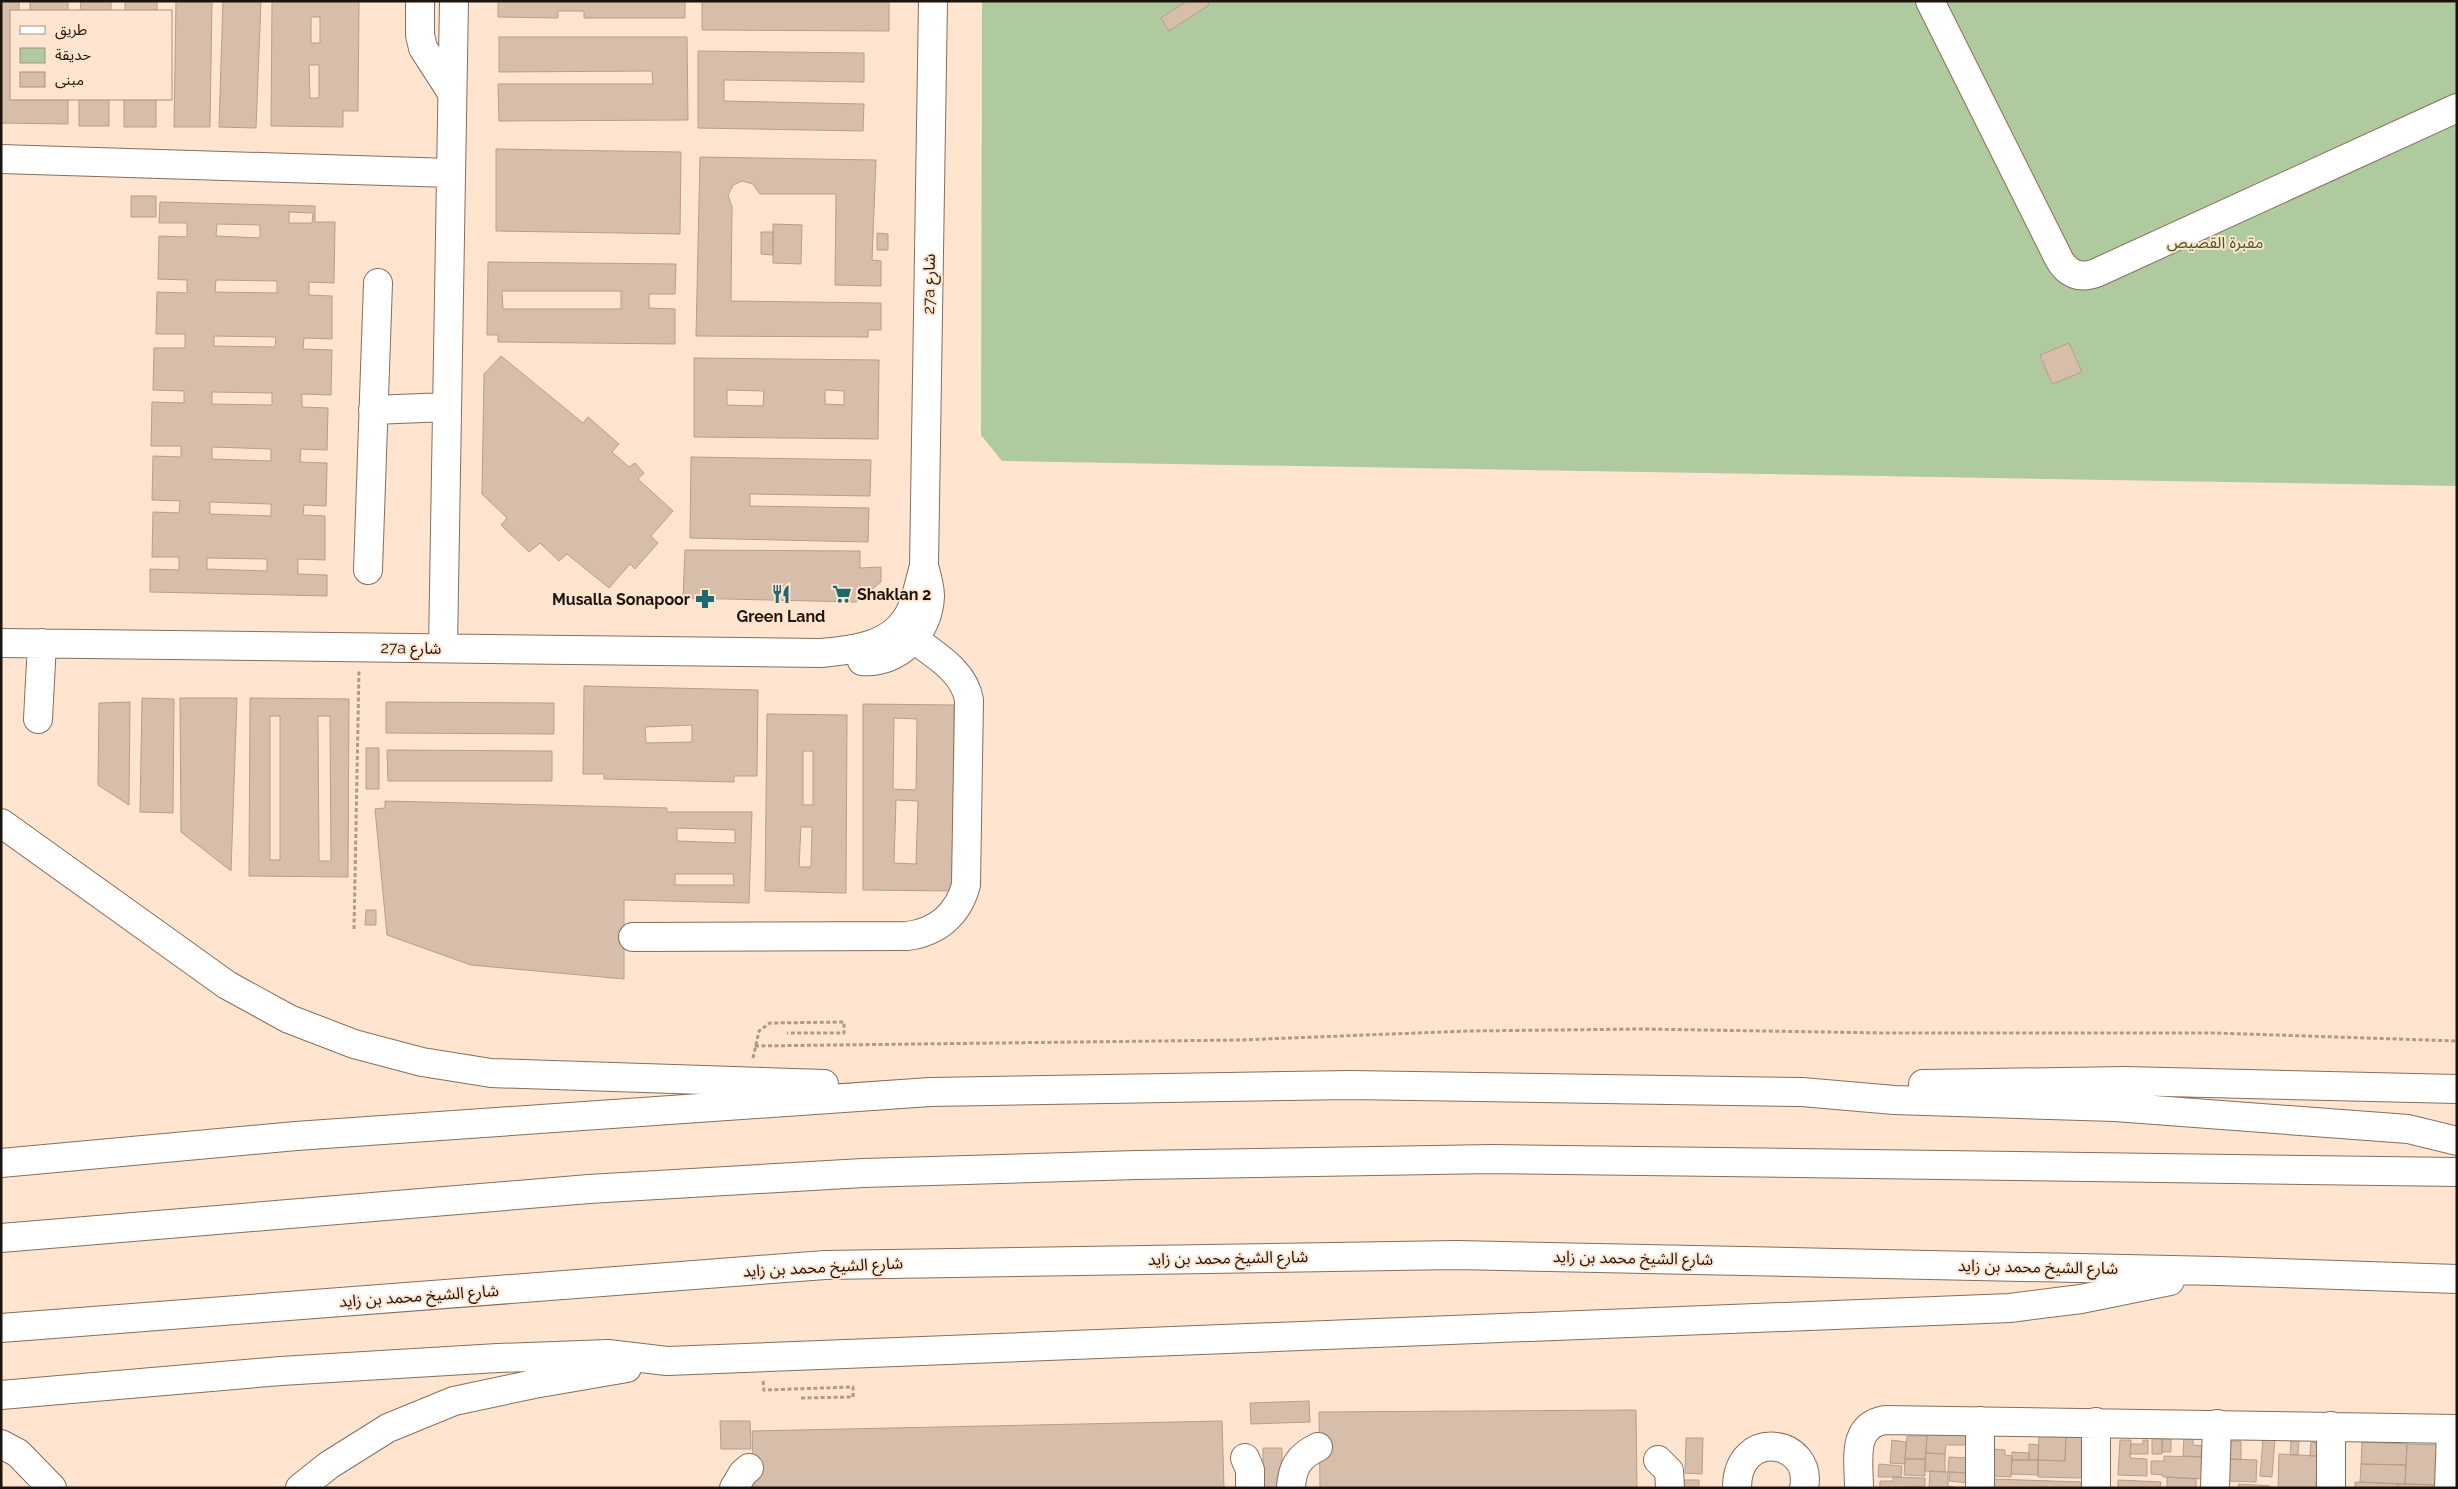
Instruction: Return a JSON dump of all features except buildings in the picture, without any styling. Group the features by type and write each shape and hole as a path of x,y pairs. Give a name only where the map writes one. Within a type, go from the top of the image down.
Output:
{"main road":[{"path":"420,1 420,35 423,48 452,93"},
{"path":"443,648 454,1"},
{"name":"27a شارع","path":"821,653 846,659 877,660 898,653 914,638 921,628 929,606 929,586 924,566 933,1"},
{"path":"1930,1 2059,259 2069,272 2076,275 2096,273 2457,108"},
{"path":"1,159 451,173"},
{"path":"368,570 378,283"},
{"path":"373,410 447,407"},
{"name":"27a شارع","path":"1,643 821,653 854,650 874,645 897,629 910,611 924,566"},
{"path":"633,937 907,936 930,930 950,916 963,896 966,884 969,700 965,685 956,672 914,638"},
{"path":"38,719 42,643"},
{"path":"1,823 227,985 289,1019 354,1044 422,1062 491,1073 872,1086 930,1092"},
{"path":"1802,1092 1862,1086 2057,1081 2457,1089"},
{"path":"1,1163 296,1136 930,1092 1431,1084 1802,1092 1894,1100 2054,1104 2282,1118 2408,1129 2457,1141"},
{"path":"1,1238 589,1189 863,1173 1117,1166 1493,1159 2457,1172"},
{"name":"شارع الشيخ محمد بن زايد","path":"1,1328 825,1265 1456,1255 2218,1271 2457,1278"},
{"path":"300,1488 329,1465 388,1428 454,1402 534,1384 667,1361 2010,1308 2081,1299 2218,1271"},
{"path":"1,1395 281,1370 498,1358 608,1354 667,1361"},
{"path":"1859,1488 1859,1443 1862,1434 1868,1426 1876,1421 1885,1420 2454,1429 2449,1488"},
{"path":"1980,1421 1980,1488"},
{"path":"2096,1422 2096,1488"},
{"path":"2215,1488 2217,1424"},
{"path":"2330,1488 2331,1426"},
{"path":"1,1444 18,1454 52,1488"},
{"path":"1737,1488 1738,1471 1742,1462 1749,1454 1767,1446 1786,1450 1794,1455 1805,1472 1804,1488"},
{"path":"1291,1488 1291,1475 1296,1462 1306,1453 1318,1447"},
{"path":"1245,1458 1250,1470 1250,1488"},
{"path":"1658,1460 1669,1471 1670,1488"}],"path":[{"path":"354,929 360,648"},
{"path":"750,1082 758,1031 770,1023 844,1022 844,1033 787,1034"},
{"path":"755,1046 1240,1040 1457,1032 1642,1028 1885,1033 2215,1033 2457,1041"},
{"path":"784,1388 853,1387 853,1397 799,1398"}],"green space":[{"name":"مقبرة القصيص","path":"982,1 2457,1 2457,486 1002,461 981,435"}],"place":[{"name":"Green Land","path":"781,594"},
{"name":"Shaklan 2","path":"842,594"},
{"name":"Musalla Sonapoor","path":"705,599"}]}
